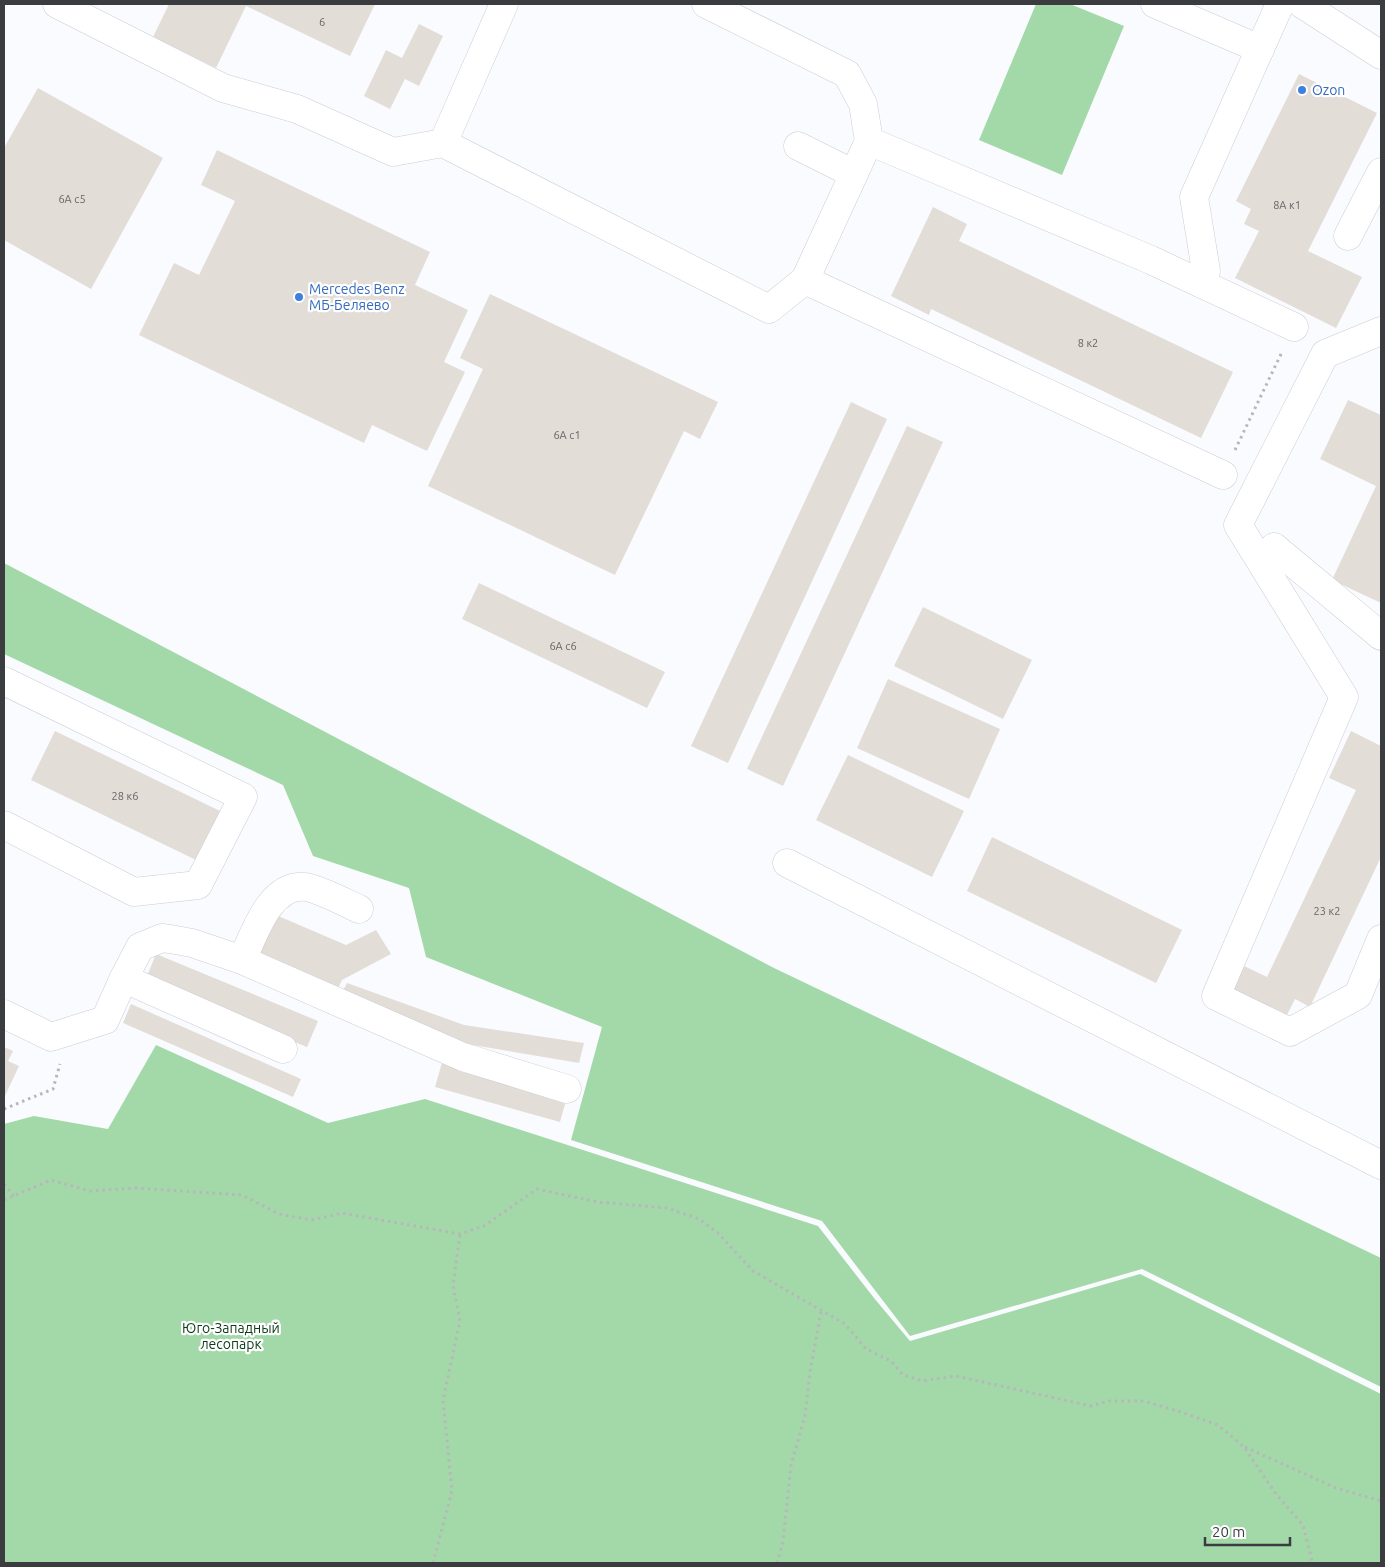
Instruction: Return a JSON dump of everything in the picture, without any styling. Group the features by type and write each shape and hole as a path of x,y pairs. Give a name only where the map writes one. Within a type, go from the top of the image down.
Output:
{"lane":[{"path":"57,4 223,88 297,109 393,152 443,144 769,309 805,280 854,174 869,141 863,104 847,74 706,4"},
{"path":"443,144 504,4"},
{"path":"1155,4 1260,49"},
{"path":"1202,284 1206,271 1194,197 1280,4"},
{"path":"1302,4 1381,55"},
{"path":"869,141 1151,260 1294,327"},
{"path":"798,146 854,174"},
{"path":"1348,236 1381,172"},
{"path":"805,280 1223,475"},
{"path":"1381,331 1325,354 1238,525 1344,697 1216,996 1290,1032 1358,995 1381,939"},
{"path":"1274,547 1381,636"},
{"path":"4,825 134,892 198,885 243,797 5,684"},
{"path":"787,863 1381,1165"},
{"path":"242,960 266,911 278,895 294,887 307,887 359,909"},
{"path":"4,1014 51,1037 105,1020 140,947 162,938 192,942 242,960 463,1057 567,1088"},
{"path":"123,980 134,983 283,1049"}],"path":[{"path":"1223,475 1294,327"},
{"path":"4,1109 53,1089 60,1064 51,1037"},
{"path":"4,1200 51,1180 90,1191 136,1188 242,1195 279,1214 312,1220 342,1213 460,1234 484,1226 538,1188 598,1202 667,1208 699,1219 719,1234 754,1271 821,1312 845,1324 866,1349 891,1362 903,1375 923,1381 956,1376 1092,1406 1109,1401 1144,1402 1218,1425 1244,1447 1276,1494 1303,1525 1312,1560 1310,1563"},
{"path":"4,1184 14,1196"},
{"path":"433,1563 452,1491 443,1400 460,1321 453,1285 460,1234"},
{"path":"777,1563 783,1542 791,1466 805,1416 810,1372 821,1312"},
{"path":"1244,1447 1336,1488 1381,1501"}],"green space":[{"path":"1036,4 1070,4 1124,26 1062,175 979,140"},
{"path":"4,563 774,968 1381,1258 1381,1387 1142,1269 910,1336 822,1221 571,1140 602,1027 426,957 409,888 313,856 283,785 4,654"},
{"name":"Юго-Западный лесопарк","path":"156,1045 328,1123 425,1099 818,1226 910,1341 1140,1274 1381,1394 1381,1563 4,1563 4,1124 34,1116 108,1129"}],"building":[{"path":"169,4 375,4 350,56 246,6 216,68 153,37"},
{"path":"419,24 443,36 419,86 405,79 390,109 364,96 386,50 402,58"},
{"path":"1299,74 1377,113 1308,251 1362,277 1336,328 1235,278 1259,231 1244,224 1251,209 1236,201"},
{"path":"38,88 163,158 91,289 4,240 4,148"},
{"name":"Mercedes Benz МБ-Беляево","path":"217,150 430,252 415,285 468,310 444,362 465,372 427,451 372,425 364,443 139,335 174,263 199,275 235,201 201,185"},
{"path":"933,207 967,224 959,241 1233,372 1201,438 931,309 929,315 891,296"},
{"path":"490,294 718,402 700,439 684,431 615,575 428,486 483,369 460,358"},
{"path":"1348,400 1381,415 1381,603 1332,580 1376,486 1320,459"},
{"path":"851,402 887,419 728,763 691,746"},
{"path":"907,426 943,442 783,786 747,769"},
{"path":"479,583 665,672 647,708 462,619"},
{"path":"923,607 1032,660 1003,719 894,666"},
{"path":"888,679 1000,729 969,799 857,748"},
{"path":"55,731 220,811 196,860 31,780"},
{"path":"1351,731 1381,746 1381,857 1310,1007 1295,999 1285,1019 1229,992 1242,965 1267,977 1356,790 1329,778"},
{"path":"848,755 964,811 932,877 816,820"},
{"path":"992,837 1182,930 1156,983 967,891"},
{"path":"269,912 346,945 376,930 391,954 342,980 335,995 248,959"},
{"path":"156,954 318,1021 307,1047 145,981"},
{"path":"347,983 464,1025 584,1043 579,1063 461,1043 340,996"},
{"path":"131,1004 301,1079 293,1097 123,1023"},
{"path":"4,1047 13,1051 8,1061 19,1066 4,1098"},
{"path":"443,1059 568,1093 560,1122 435,1087"}],"place":[{"name":"Ozon","path":"1302,90"},
{"name":"Mercedes Benz МБ-Беляево","path":"299,297"}]}
